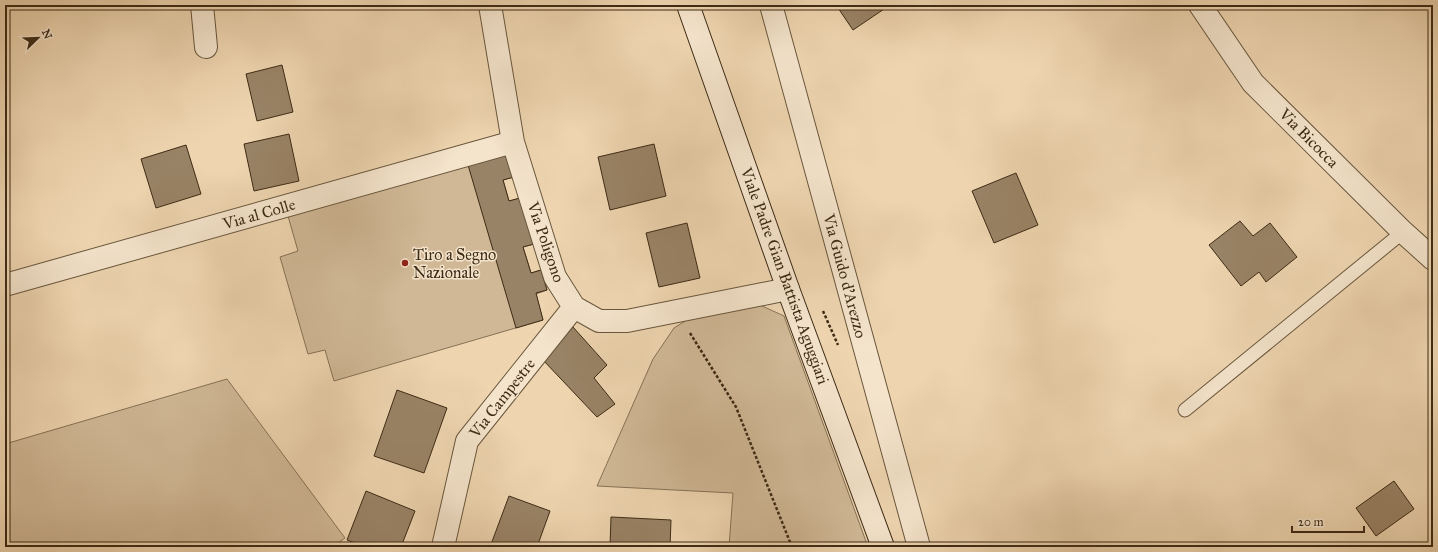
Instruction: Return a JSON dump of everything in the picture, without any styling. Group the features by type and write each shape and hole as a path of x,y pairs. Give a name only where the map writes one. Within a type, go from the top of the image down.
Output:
{"street":[{"path":"202,5 206,47"},
{"name":"Via Poligono","path":"490,5 513,142 554,277 574,307 599,321 627,321 676,310 788,289"},
{"name":"Viale Padre Gian Battista Aguggiari","path":"688,5 788,289 884,547"},
{"name":"Via Guido d'Arezzo","path":"771,5 919,547"},
{"name":"Via Bicocca","path":"1200,5 1253,83 1403,232 1433,259"},
{"name":"Via al Colle","path":"5,285 513,142"},
{"name":"Via Campestre","path":"443,547 467,441 574,307"}],"lane":[{"path":"1186,410 1403,232"}],"path":[{"path":"676,310 736,407 792,547"}],"shaded area":[{"name":"Tiro a Segno Nazionale","path":"507,153 514,177 503,180 509,201 520,198 534,244 523,247 531,273 541,270 547,290 536,294 543,320 334,381 325,350 308,354 280,257 298,251 288,216"},
{"path":"760,305 784,316 868,547 729,547 733,493 597,486 653,359 674,328 690,318"},
{"path":"227,379 345,538 332,547 5,547 5,444"}],"building":[{"path":"836,5 890,5 853,30"},
{"path":"282,65 293,112 257,121 246,74"},
{"path":"289,134 299,181 254,191 244,144"},
{"path":"654,144 666,196 610,210 598,157"},
{"path":"186,145 201,194 156,208 141,159"},
{"path":"507,153 514,177 503,180 509,201 520,198 534,244 523,247 531,273 541,270 547,290 536,293 543,320 516,328 468,165"},
{"path":"1016,173 1038,225 994,243 972,191"},
{"path":"1240,221 1253,236 1270,223 1297,257 1266,282 1259,272 1241,286 1209,245"},
{"path":"687,223 700,278 659,287 646,233"},
{"path":"573,327 607,365 594,378 615,404 597,417 543,360"},
{"path":"397,390 447,408 424,473 374,456"},
{"path":"1394,481 1414,509 1376,536 1356,508"},
{"path":"366,491 415,511 401,547 365,547 347,540"},
{"path":"509,496 550,511 537,547 490,547"},
{"path":"611,517 671,520 670,547 610,547"}],"place":[{"name":"Tiro a Segno Nazionale","path":"405,263"}]}
